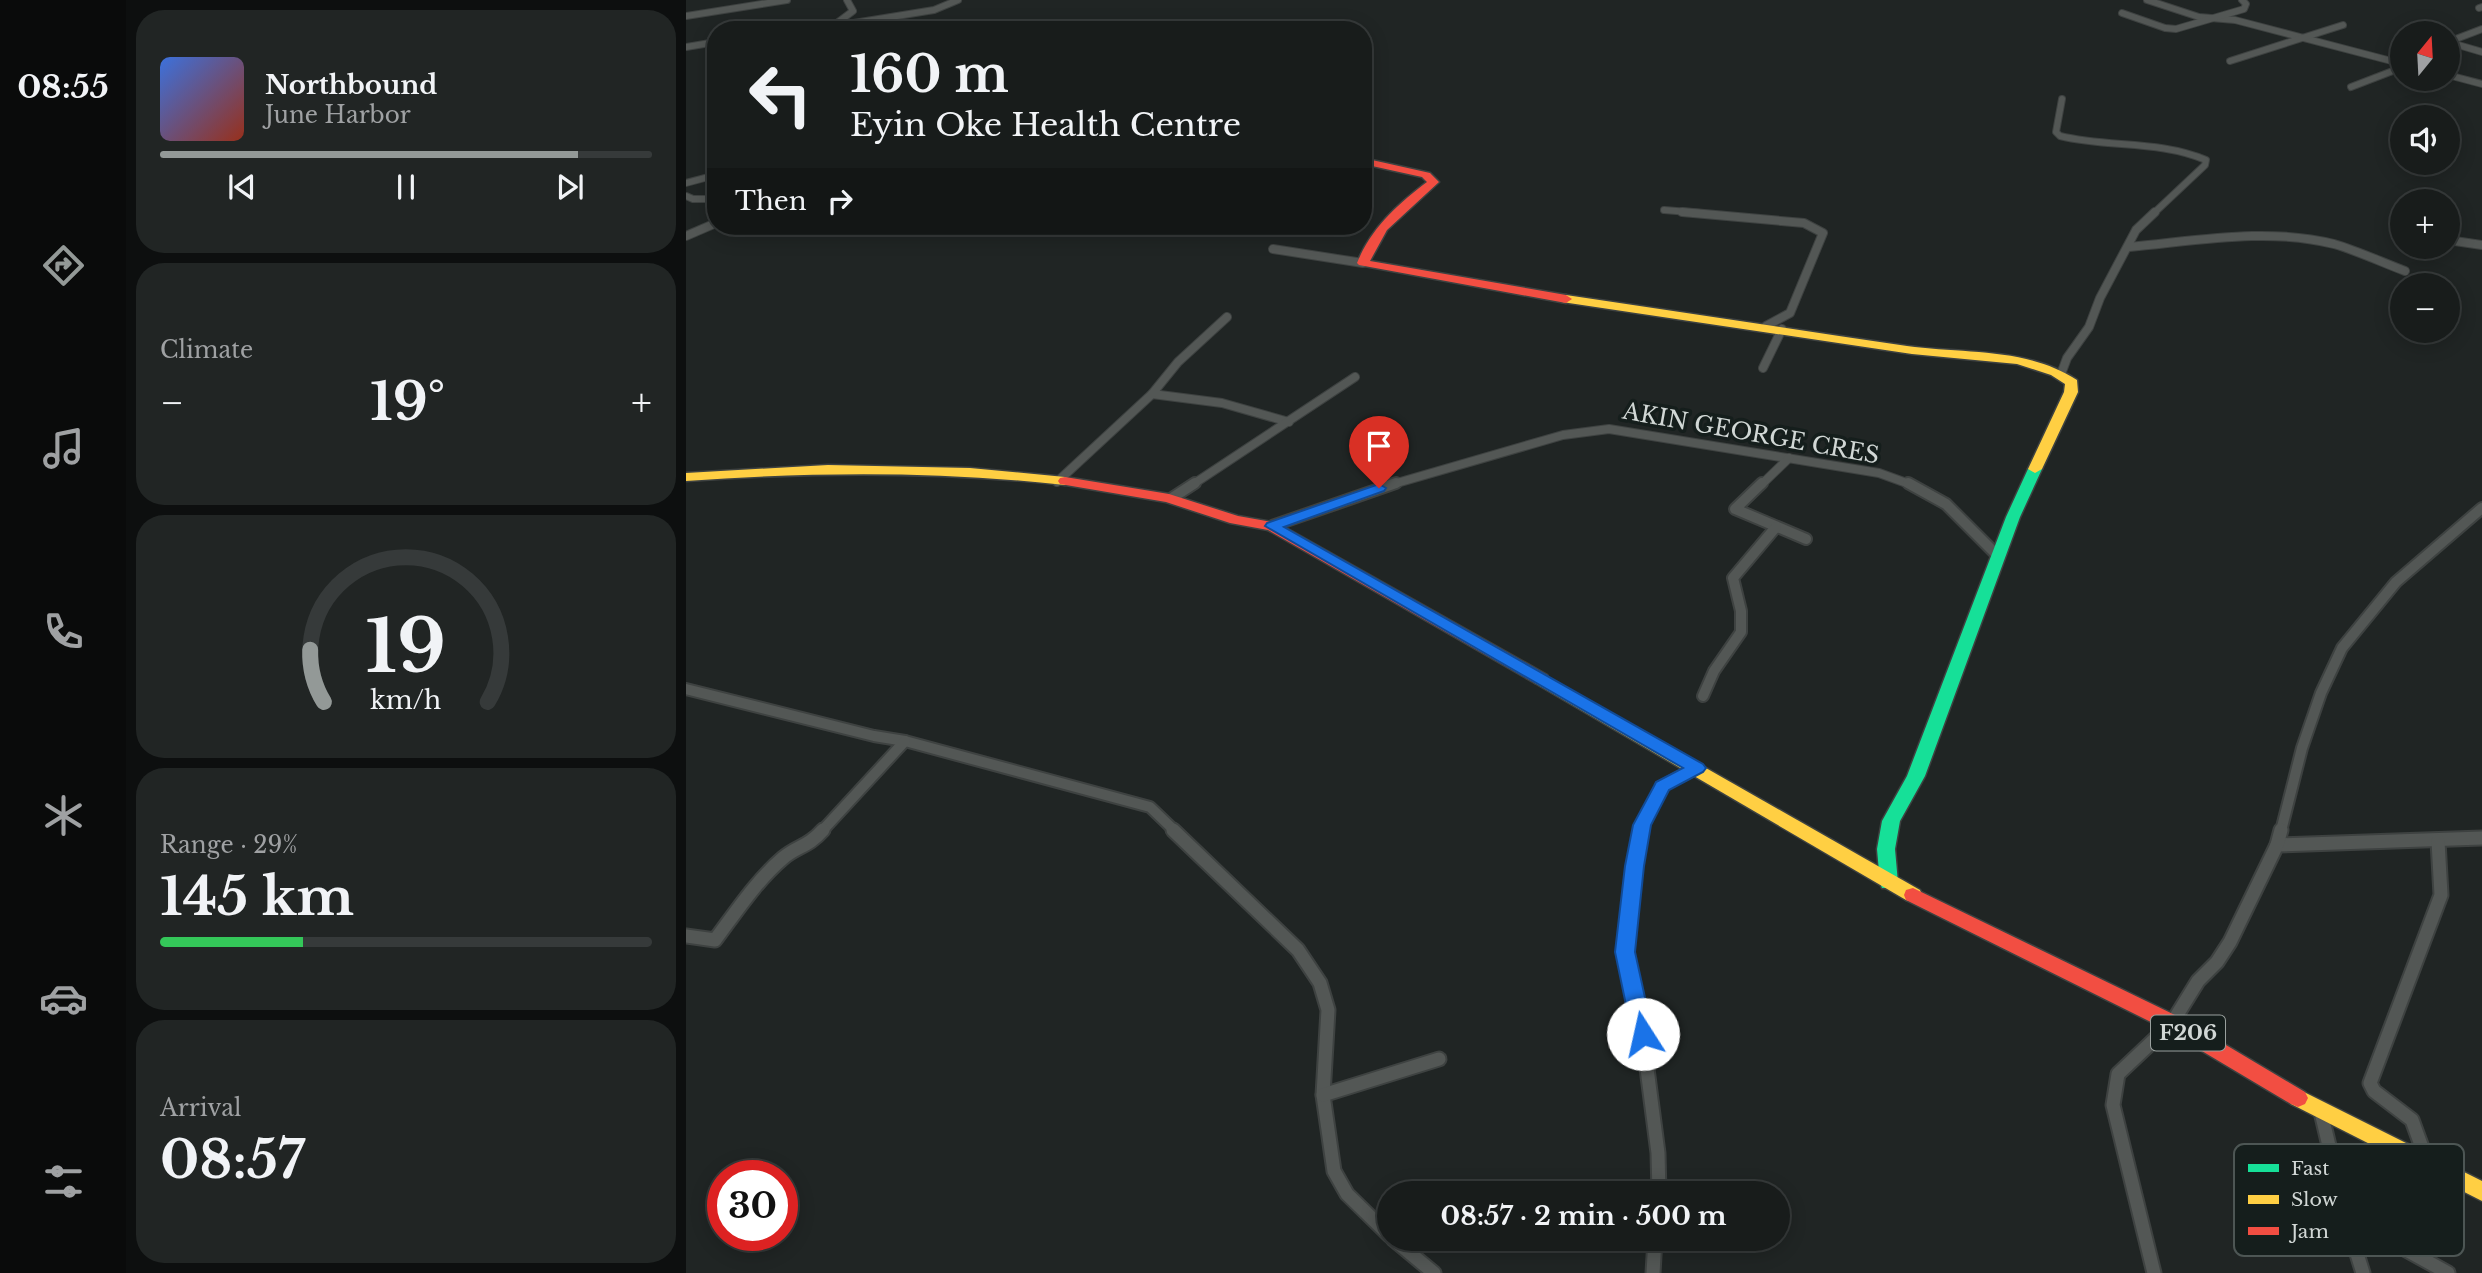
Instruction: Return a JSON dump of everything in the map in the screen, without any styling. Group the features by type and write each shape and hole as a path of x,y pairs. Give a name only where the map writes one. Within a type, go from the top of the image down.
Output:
{"street":[{"path":"686,16 786,0"},
{"path":"842,21 853,11 847,0"},
{"path":"872,21 934,10 957,0"},
{"path":"2147,0 2199,17 2221,18 2390,62"},
{"path":"2122,13 2172,29 2221,18 2244,9 2246,4 2242,0"},
{"path":"2230,61 2343,25"},
{"path":"2482,29 2448,42 2482,52"},
{"path":"686,47 707,44"},
{"path":"2351,87 2390,70"},
{"path":"2460,78 2482,84"},
{"path":"2061,374 2067,358 2089,327 2100,298 2136,230 2205,165 2206,160 2160,148 2060,136 2056,132 2062,99"},
{"path":"1363,263 1367,252 1399,210 1434,182 1426,175 1372,163"},
{"path":"686,183 707,177"},
{"path":"686,196 707,199"},
{"path":"1664,210 1804,223 1823,233 1790,313 1774,328 1763,369"},
{"path":"686,236 707,227"},
{"path":"2129,247 2250,238 2293,238 2328,242 2405,271"},
{"path":"2460,242 2482,245"},
{"path":"1273,249 1411,270 1488,287 1738,325 1774,328 1911,350 1998,358 2045,367 2061,374 2072,383 2013,517 1916,776 1891,821 1886,849 1889,883"},
{"path":"1057,482 1152,394 1178,362 1227,317"},
{"path":"1172,498 1355,377"},
{"path":"1152,394 1222,403 1289,422"},
{"name":"AKIN GEORGE CRES","path":"1272,526 1379,488 1563,435 1621,430 1880,473 1915,484 1939,497 1957,512 1999,557"},
{"path":"1789,458 1735,509 1806,539"},
{"name":"F206","path":"686,477 811,467 896,467 985,473 1172,498 1233,520 1272,526 1697,768 1889,883 2172,1023 2320,1112 2383,1144"},
{"path":"2154,1273 2113,1105 2118,1074 2172,1023 2198,981 2217,962 2230,942 2277,845 2302,748 2321,694 2342,648 2396,582 2482,508"},
{"path":"1703,696 1713,673 1737,639 1742,626 1739,597 1732,587 1733,578 1776,527"},
{"path":"686,689 874,736 905,741 1150,807 1298,950 1320,983 1328,1010 1323,1095 1334,1171 1347,1194 1377,1223"},
{"path":"686,936 715,940 764,876 785,856 810,844 905,741"},
{"path":"1659,1181 1658,1153 1640,1015 1625,952 1634,866 1642,825 1662,786 1697,768"},
{"path":"2277,845 2482,838"},
{"path":"2420,1144 2412,1121 2374,1091 2370,1083 2441,895 2438,841"},
{"path":"1323,1095 1438,1059"},
{"path":"2320,1112 2328,1144"},
{"name":"F206","path":"2464,1184 2482,1192"},
{"path":"1408,1251 1434,1273"},
{"path":"1653,1273 1655,1251"},
{"path":"2358,1256 2363,1273"},
{"path":"2417,1256 2448,1273"}],"traffic: fast":[{"path":"1889,883 1886,849 1891,821 1916,776 2013,517 2035,469"}],"traffic: slow":[{"path":"1566,299 1912,350 2018,360 2056,372 2072,383 2071,392 2035,469"},
{"path":"686,477 876,469 970,472 1065,481"},
{"path":"1541,679 1913,895"},
{"path":"2298,1098 2388,1144"},
{"path":"2464,1183 2482,1192"}],"traffic: jam":[{"path":"1372,163 1426,175 1434,182 1402,208 1383,228 1368,250 1363,263 1566,299"},
{"path":"1065,481 1169,498 1235,520 1272,526 1541,679"},
{"path":"1913,895 2172,1023 2298,1098"}],"route":[{"path":"1379,488 1272,526 1697,768 1662,786 1642,825 1634,866 1625,952 1643,1034"}]}
